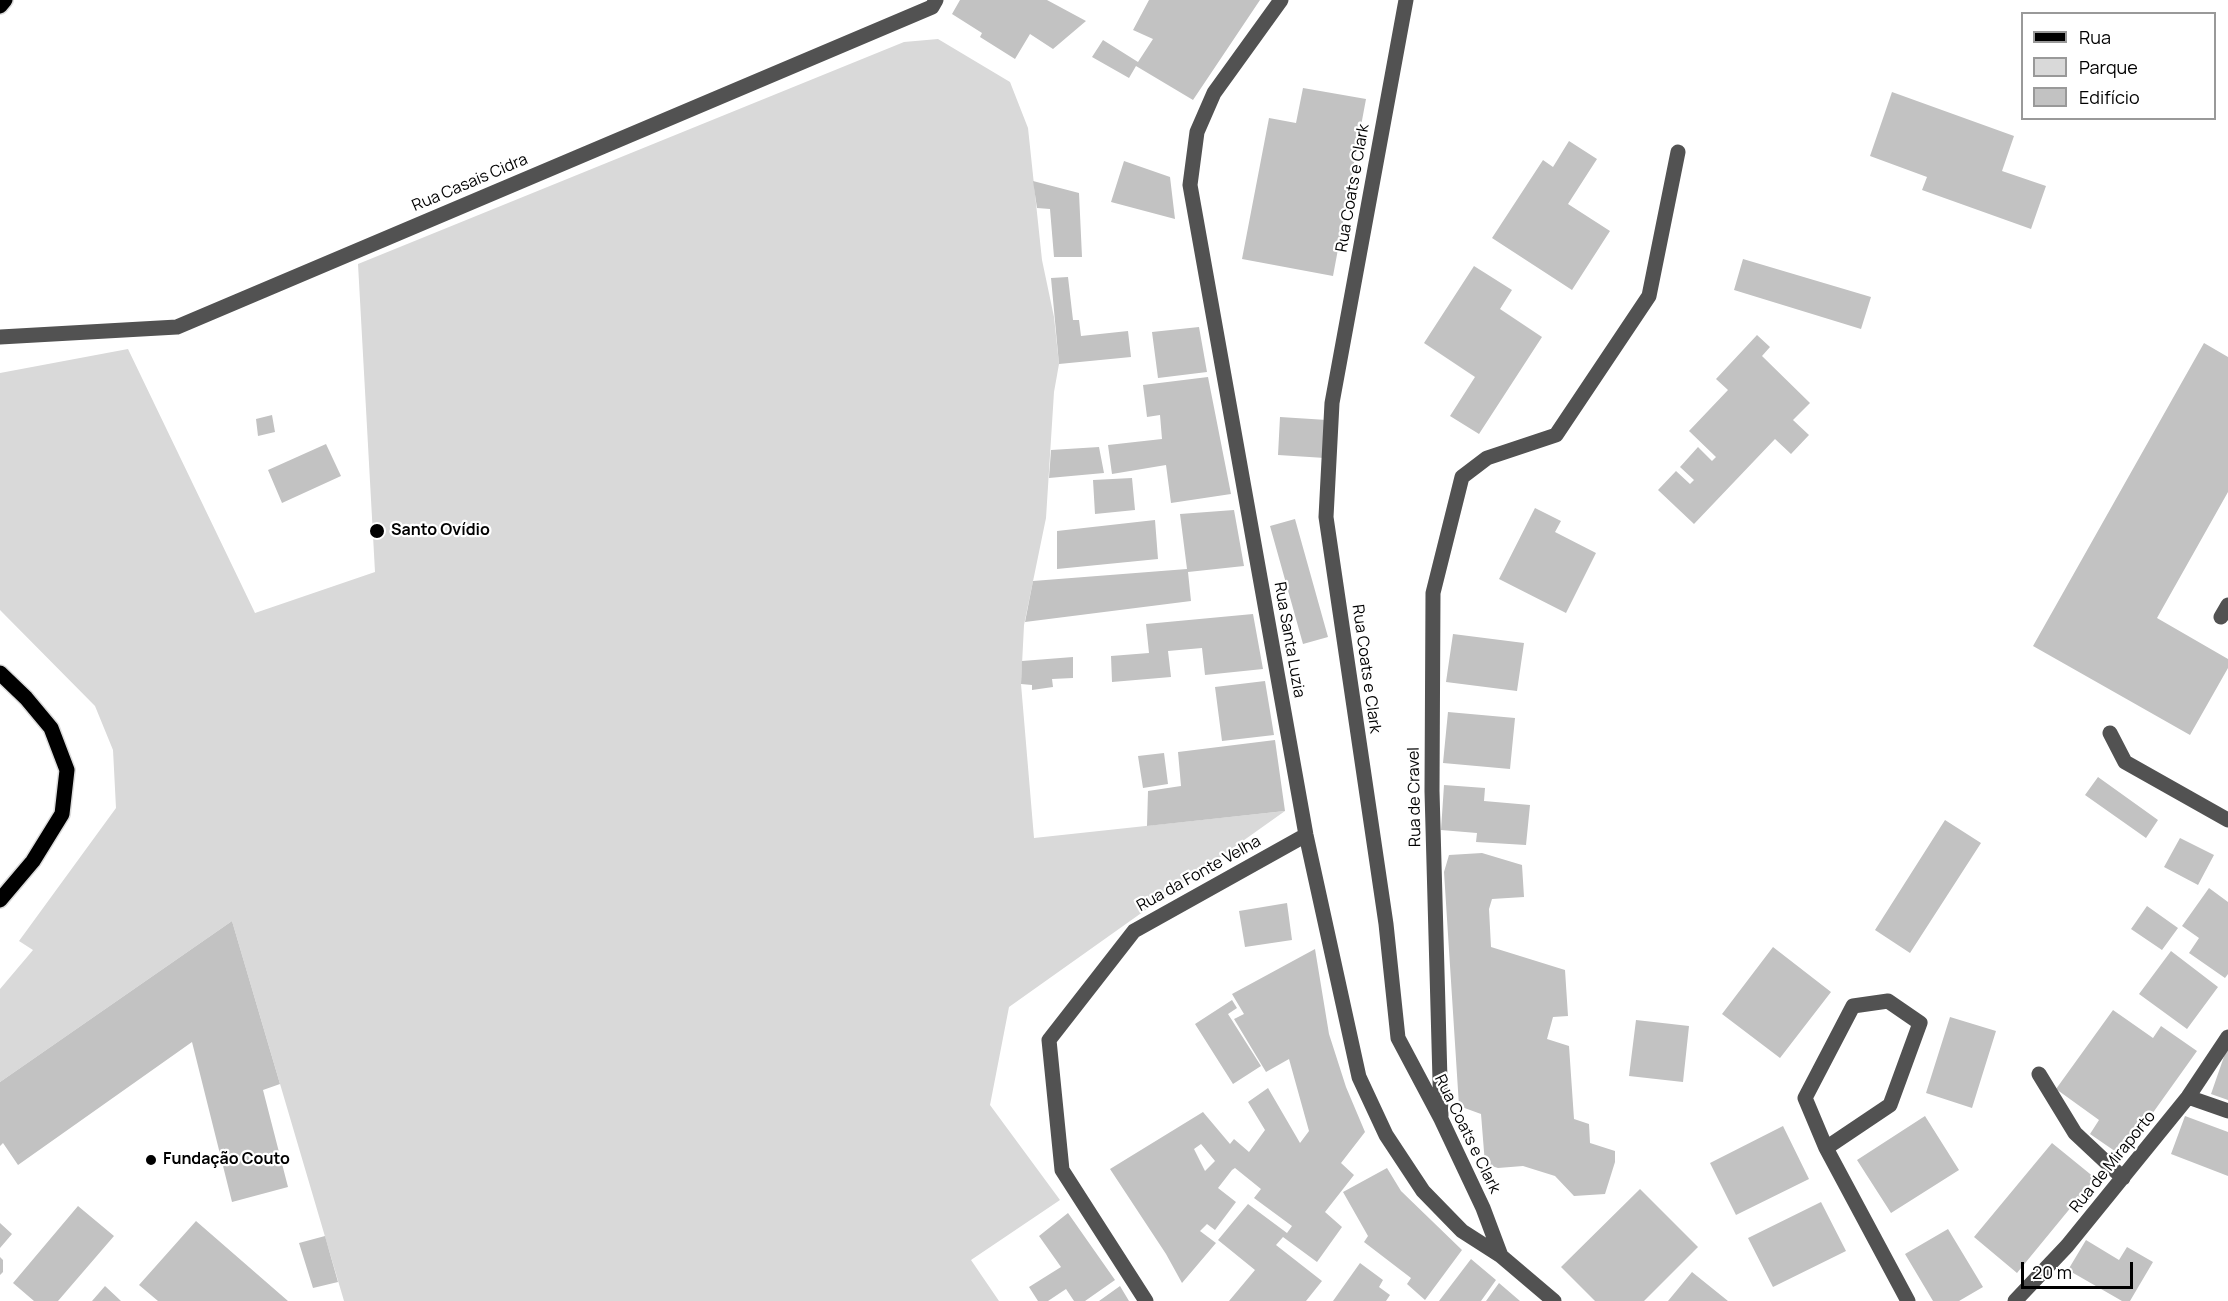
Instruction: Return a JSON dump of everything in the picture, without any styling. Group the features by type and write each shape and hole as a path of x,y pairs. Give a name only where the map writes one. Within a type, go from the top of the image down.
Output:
{"main road":[{"path":"0,6 5,0"},
{"path":"0,673 26,698 51,728 67,770 62,814 33,861 0,900"}],"street":[{"name":"Rua Casais Cidra","path":"0,337 177,327 932,7 936,0"},
{"name":"Rua Santa Luzia","path":"1281,0 1214,93 1197,132 1190,185 1306,836 1359,1077 1386,1135 1423,1191 1462,1231 1501,1256"},
{"name":"Rua Coats e Clark","path":"1406,0 1332,404 1326,518 1386,924 1398,1038 1441,1119 1483,1208 1501,1256 1554,1301"},
{"name":"Rua de Cravel","path":"1441,1119 1432,792 1433,593 1462,477 1487,458 1556,435 1649,296 1678,152"},
{"path":"2110,733 2125,762 2228,820"},
{"name":"Rua da Fonte Velha","path":"1146,1301 1062,1170 1049,1040 1134,931 1306,836"},
{"path":"1826,1148 1890,1105 1920,1023 1887,1001 1853,1006 1805,1098 1826,1148 1908,1301"},
{"name":"Rua de Miraporto","path":"2015,1301 2067,1246 2123,1178 2188,1097 2228,1037"},
{"path":"2038,1074 2075,1133 2123,1178"},
{"path":"2188,1097 2228,1111"}],"green space":[{"name":"Santo Ovídio","path":"938,39 1010,82 1028,128 1042,260 1054,317 1059,364 1054,392 1046,518 1024,625 1021,684 1034,838 1285,811 1009,1007 990,1105 1060,1200 971,1260 999,1301 344,1301 232,921 0,1082 0,989 33,950 19,941 116,808 113,750 95,706 0,610 0,373 128,349 255,613 375,572 358,264 904,42"}],"building":[{"path":"960,0 1047,0 1086,21 1053,49 1030,34 1015,59 980,37 982,33 952,14"},
{"path":"1149,0 1260,0 1193,100 1136,66 1129,78 1092,57 1103,40 1138,62 1153,39 1133,30"},
{"path":"1303,88 1366,99 1333,276 1242,259 1269,118 1296,123"},
{"path":"1892,92 2014,136 2002,171 2046,186 2031,229 1922,190 1927,177 1870,156"},
{"path":"1569,141 1597,159 1568,204 1610,231 1572,290 1492,238 1543,160 1553,167"},
{"path":"1124,161 1170,177 1175,219 1111,202"},
{"path":"1033,181 1079,193 1082,257 1054,257 1050,209 1037,208"},
{"path":"1743,259 1871,297 1861,329 1734,290"},
{"path":"1474,266 1512,290 1500,309 1542,337 1479,434 1450,416 1475,377 1424,343"},
{"path":"1068,277 1073,320 1079,320 1081,336 1128,331 1131,357 1059,364 1051,278"},
{"path":"1199,327 1207,372 1158,378 1152,332"},
{"path":"1757,335 1770,347 1762,356 1810,403 1793,420 1809,435 1791,454 1775,439 1694,524 1658,490 1676,471 1690,484 1694,480 1680,467 1698,447 1712,461 1716,457 1689,431 1728,390 1716,379"},
{"path":"2204,343 2228,357 2228,492 2157,618 2228,659 2228,668 2190,735 2033,646"},
{"path":"1208,377 1231,494 1171,503 1166,465 1112,474 1108,445 1162,439 1160,415 1147,417 1143,385"},
{"path":"272,415 275,432 258,436 256,419"},
{"path":"1280,417 1327,420 1325,458 1278,455"},
{"path":"326,444 341,476 282,503 268,470"},
{"path":"1099,447 1104,473 1049,478 1051,450"},
{"path":"1132,478 1135,510 1095,514 1093,480"},
{"path":"1535,508 1561,521 1555,532 1596,553 1566,613 1499,579"},
{"path":"1234,510 1244,566 1188,572 1191,601 1025,622 1033,581 1187,569 1180,514"},
{"path":"1295,519 1328,637 1303,644 1270,526"},
{"path":"1155,520 1158,559 1057,569 1057,531"},
{"path":"1253,614 1263,669 1205,675 1202,648 1168,651 1171,677 1112,682 1111,656 1149,653 1146,624"},
{"path":"1453,634 1524,643 1517,691 1446,682"},
{"path":"1073,657 1073,678 1052,679 1053,687 1032,690 1032,685 1021,684 1022,661"},
{"path":"1265,681 1274,735 1222,741 1215,687"},
{"path":"1448,712 1515,718 1510,769 1443,763"},
{"path":"1275,740 1285,811 1147,826 1148,791 1181,786 1178,752"},
{"path":"1164,753 1168,784 1143,788 1138,756"},
{"path":"2098,777 2158,820 2146,838 2085,795"},
{"path":"1444,785 1485,788 1484,801 1530,805 1526,845 1476,842 1477,833 1441,830"},
{"path":"1945,820 1981,843 1910,953 1875,930"},
{"path":"2180,838 2214,855 2198,885 2164,867"},
{"path":"1482,853 1522,865 1524,897 1492,899 1489,909 1491,947 1565,970 1568,1016 1553,1017 1547,1039 1569,1046 1574,1119 1589,1124 1590,1143 1615,1151 1615,1162 1605,1194 1574,1196 1555,1176 1523,1166 1498,1168 1485,1164 1481,1114 1459,1106 1444,872 1449,855"},
{"path":"2209,888 2228,902 2228,974 2225,978 2189,953 2199,938 2182,926"},
{"path":"1287,903 1292,940 1245,947 1239,911"},
{"path":"2147,906 2178,928 2162,950 2131,929"},
{"path":"232,921 280,1084 263,1090 288,1187 232,1202 192,1042 18,1165 3,1143 0,1146 0,1082"},
{"path":"1773,947 1831,992 1780,1058 1722,1014"},
{"path":"1315,949 1329,1034 1346,1087 1365,1132 1341,1163 1354,1175 1325,1212 1342,1227 1317,1262 1283,1237 1276,1245 1322,1281 1306,1301 1229,1301 1255,1270 1218,1240 1248,1204 1287,1233 1292,1226 1254,1198 1261,1189 1235,1168 1218,1188 1236,1202 1215,1230 1207,1224 1200,1231 1216,1243 1182,1283 1166,1254 1110,1169 1203,1112 1230,1144 1234,1139 1249,1152 1265,1130 1248,1102 1268,1088 1300,1143 1309,1131 1289,1059 1266,1072 1234,1019 1244,1014 1232,994","holes":["1201,1144 1215,1161 1205,1171 1194,1149"]},
{"path":"2171,951 2218,987 2187,1029 2139,994"},
{"path":"1232,1000 1237,1008 1228,1014 1261,1066 1233,1084 1195,1024"},
{"path":"2113,1010 2153,1038 2161,1026 2197,1051 2122,1156 2090,1134 2099,1120 2056,1089"},
{"path":"1950,1017 1996,1031 1972,1108 1926,1093"},
{"path":"1636,1020 1689,1026 1683,1082 1629,1076"},
{"path":"2228,1045 2228,1100 2211,1094"},
{"path":"1925,1116 1959,1170 1891,1213 1857,1160"},
{"path":"2185,1116 2228,1132 2228,1176 2171,1154"},
{"path":"1783,1126 1809,1179 1736,1215 1710,1163"},
{"path":"2052,1143 2095,1178 2017,1273 1974,1237"},
{"path":"1387,1168 1401,1191 1462,1250 1425,1300 1407,1284 1411,1278 1364,1242 1368,1236 1343,1192"},
{"path":"1640,1189 1698,1247 1644,1301 1595,1301 1561,1267"},
{"path":"1821,1202 1846,1251 1773,1287 1748,1238"},
{"path":"78,1206 114,1236 58,1301 34,1301 13,1283"},
{"path":"1068,1213 1115,1280 1085,1301 1074,1301 1066,1289 1048,1301 1038,1301 1029,1287 1061,1267 1039,1236"},
{"path":"196,1221 288,1301 158,1301 139,1285"},
{"path":"0,1223 12,1234 0,1248"},
{"path":"1948,1229 1983,1287 1959,1301 1933,1301 1905,1254"},
{"path":"325,1236 338,1282 313,1288 299,1243"},
{"path":"2086,1240 2119,1260 2127,1247 2153,1262 2130,1301 2122,1301 2068,1270"},
{"path":"0,1257 3,1260 3,1272 0,1275"},
{"path":"1471,1259 1496,1280 1481,1301 1439,1301"},
{"path":"1360,1263 1383,1280 1379,1287 1390,1295 1386,1301 1333,1301"},
{"path":"1692,1272 1728,1301 1668,1301"},
{"path":"1499,1283 1520,1301 1486,1301"},
{"path":"105,1286 121,1301 92,1301"},
{"path":"1120,1286 1129,1301 1099,1301"}],"place":[{"name":"Santo Ovídio","path":"377,531"},
{"name":"Fundação Couto","path":"151,1160"}]}
